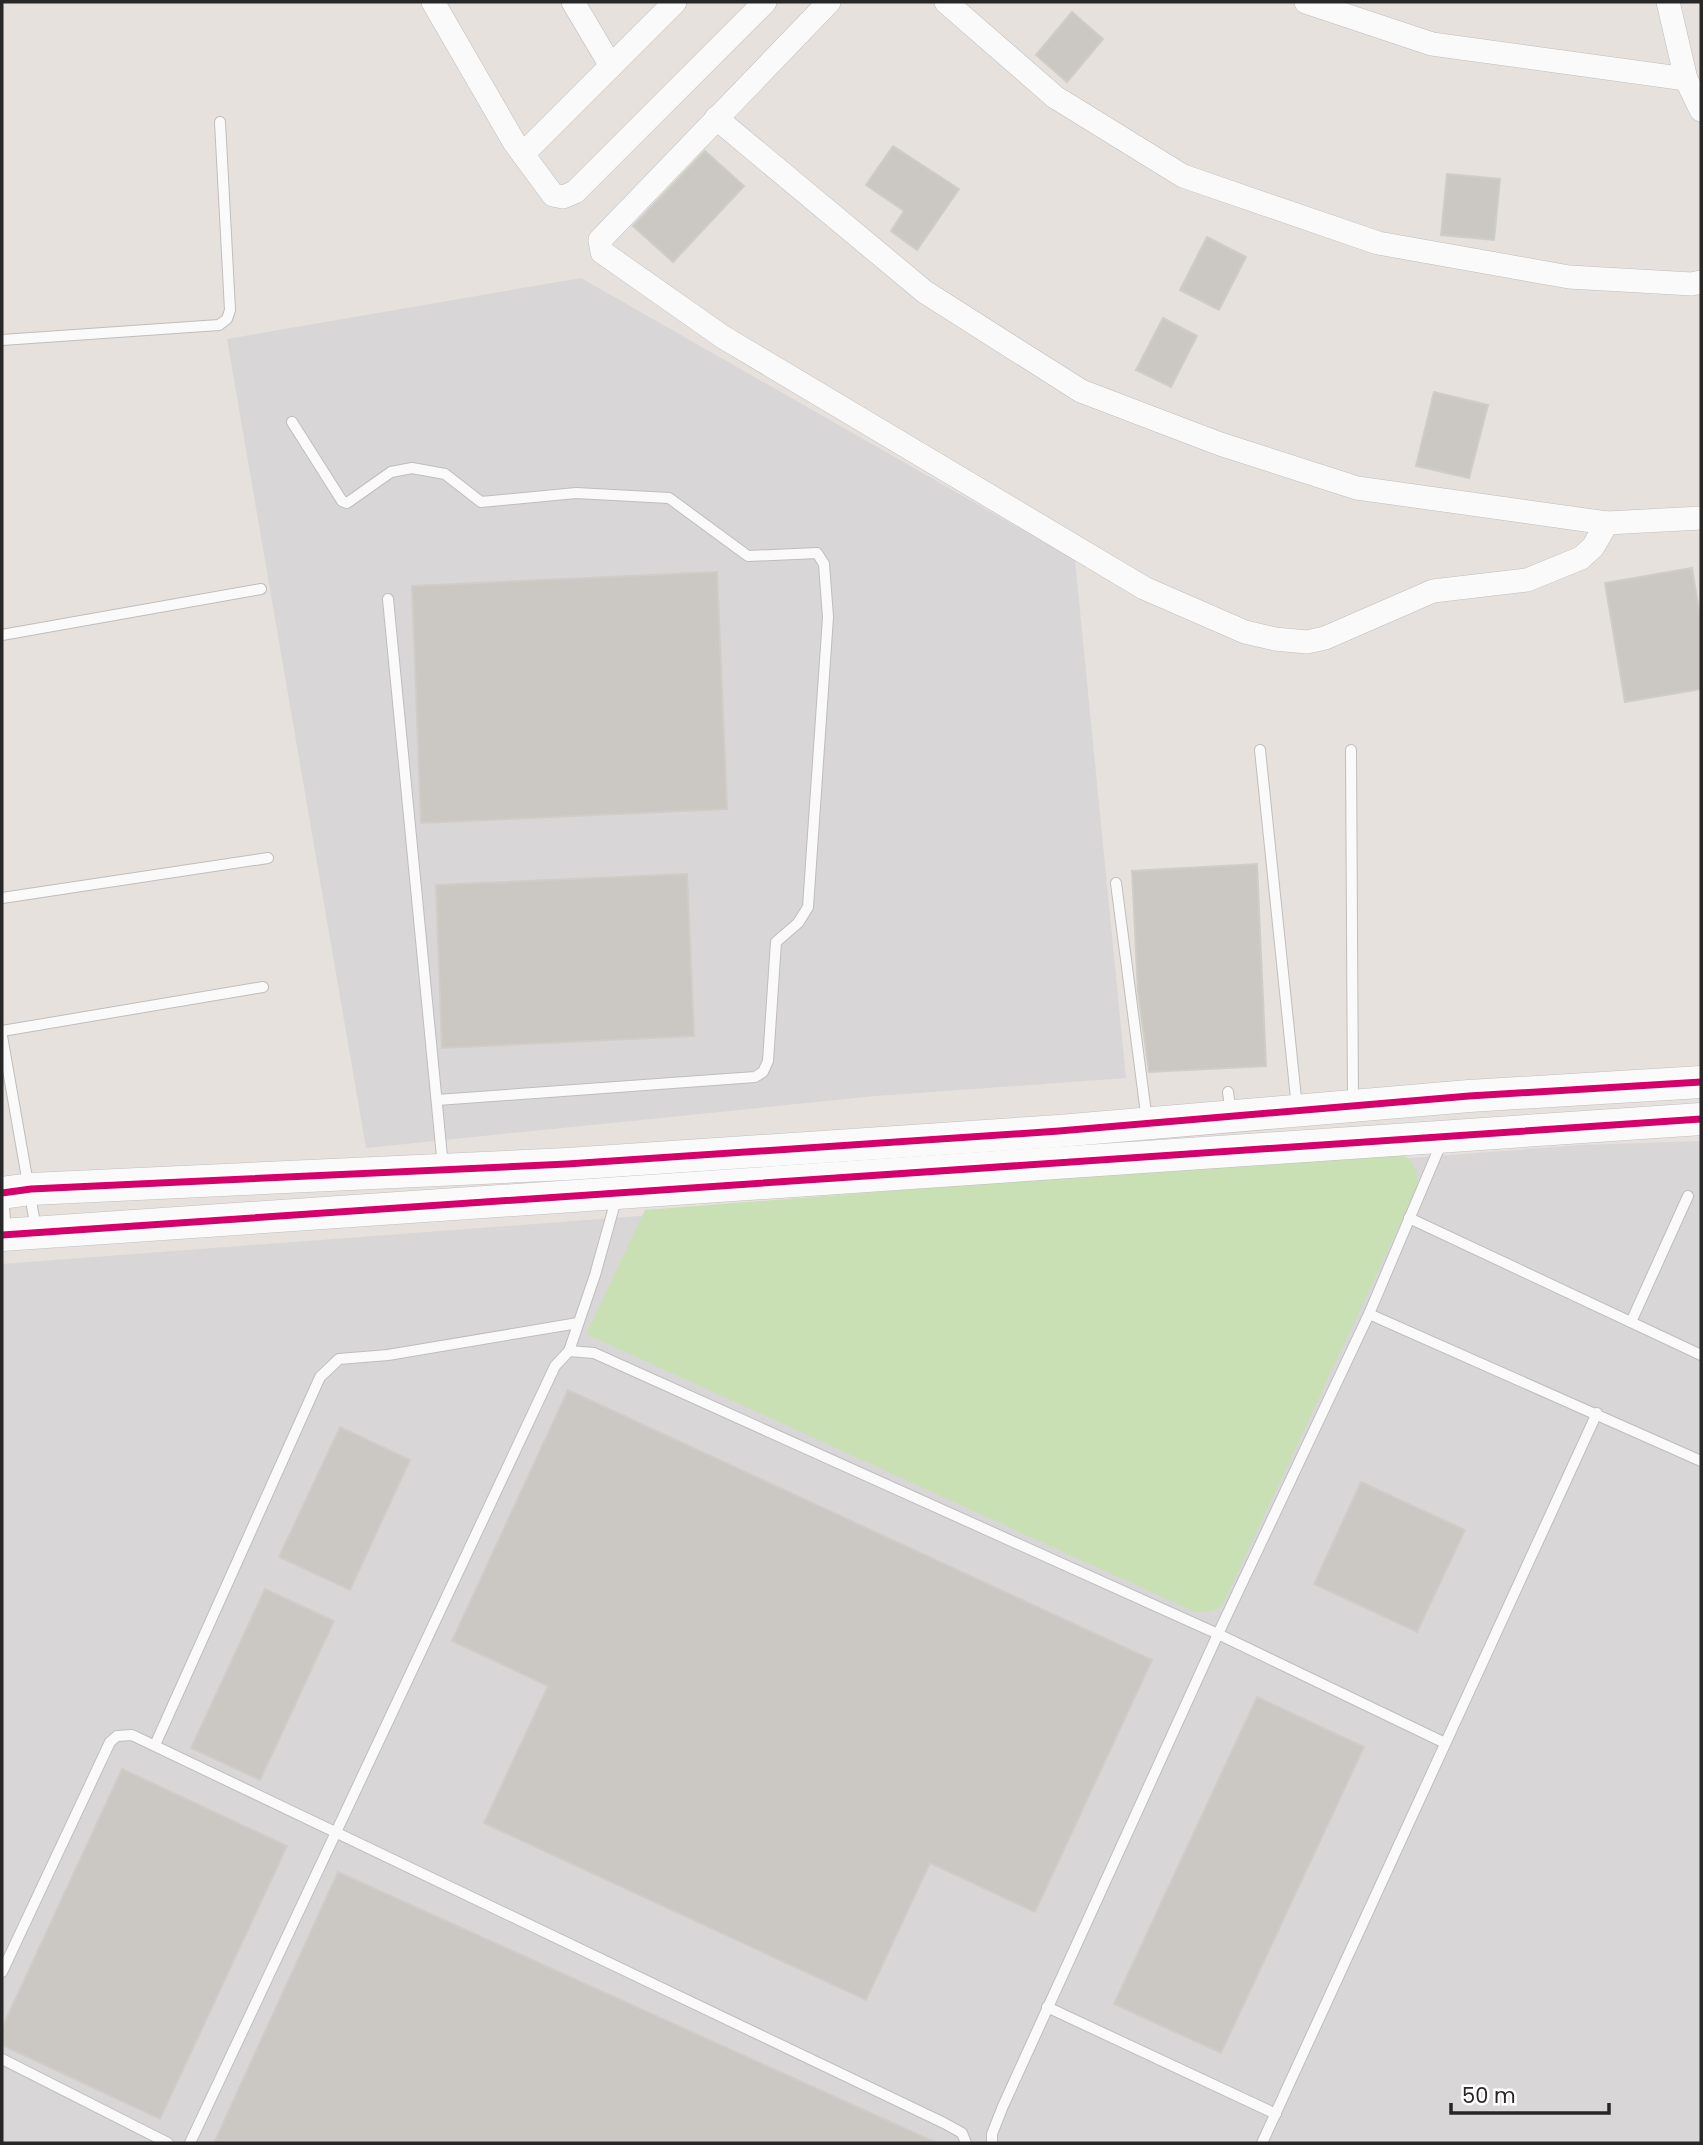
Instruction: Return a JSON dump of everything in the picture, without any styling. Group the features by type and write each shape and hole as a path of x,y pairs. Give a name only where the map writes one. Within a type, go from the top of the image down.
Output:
{"street":[{"path":"433,2 523,154 553,195 563,197 575,192 765,2"},
{"path":"573,2 611,66"},
{"path":"523,154 675,2"},
{"path":"830,2 600,240 602,253 723,337 1144,587 1245,632 1275,639 1307,642 1325,638 1433,591 1527,580 1581,558 1593,547 1607,523"},
{"path":"946,2 1055,97 1183,176 1378,243 1569,277 1692,284 1701,282"},
{"path":"1306,2 1432,44 1686,79"},
{"path":"1668,2 1686,79 1701,110"},
{"path":"716,118 925,292 1081,391 1220,444 1357,488 1607,523 1701,518"},
{"path":"9,1191 567,1164 1147,1123 1230,1104 1297,1111 1469,1096 1701,1082"},
{"path":"15,1234 1701,1119"},
{"path":"958,1138 961,1170"}],"lane":[{"path":"2,340 219,325 227,319 230,310 220,122"},
{"path":"292,422 342,500 347,503 391,472 412,468 445,474 481,502 576,493 670,498 748,556 817,553 824,564 828,617 808,907 798,923 776,942 768,1061 763,1072 754,1077 437,1100"},
{"path":"2,635 261,589"},
{"path":"388,599 443,1170"},
{"path":"1260,750 1297,1111"},
{"path":"1351,750 1352,1106"},
{"path":"2,898 268,858"},
{"path":"1116,883 1147,1123"},
{"path":"15,1234 9,1191 2,1034 263,987"},
{"path":"992,2143 992,2134 1003,2106 1047,2007 1369,1314 1444,1137"},
{"path":"9,1191 15,1234"},
{"path":"190,2143 555,1366 569,1351 595,1275 618,1193"},
{"path":"1631,1322 1688,1196"},
{"path":"1409,1218 1701,1355"},
{"path":"1369,1314 1701,1461"},
{"path":"155,1745 320,1377 339,1359 388,1355 578,1323"},
{"path":"569,1351 594,1353 1218,1634 1446,1743"},
{"path":"1262,2143 1597,1413"},
{"path":"2,1972 110,1742 117,1736 132,1735 944,2123 962,2133 966,2143"},
{"path":"1047,2007 1276,2114"},
{"path":"2,2059 168,2143"}],"shaded area":[{"path":"581,278 1075,560 1126,1078 876,1096 366,1148 227,339"},
{"path":"1701,1141 1701,2143 2,2143 2,1264 1582,1145"}],"green space":[{"path":"1389,1152 1411,1161 1418,1185 1222,1606 1210,1612 1195,1612 586,1334 645,1210"}],"building":[{"path":"1072,12 1103,39 1067,82 1036,55"},
{"path":"893,146 959,189 917,250 891,231 904,211 866,185"},
{"path":"705,151 744,186 673,262 633,226"},
{"path":"1447,174 1500,179 1494,240 1441,235"},
{"path":"1207,237 1246,257 1219,310 1180,290"},
{"path":"1163,318 1197,336 1171,387 1136,370"},
{"path":"1434,392 1488,405 1469,478 1416,466"},
{"path":"1692,568 1701,624 1701,689 1625,702 1605,583"},
{"path":"717,572 727,809 421,823 412,586"},
{"path":"1257,864 1266,1066 1149,1072 1138,992 1132,871"},
{"path":"687,874 694,1036 442,1048 436,885"},
{"path":"568,1390 1152,1660 1035,1912 930,1863 866,2000 484,1823 548,1686 452,1641"},
{"path":"340,1427 410,1460 350,1590 279,1557"},
{"path":"1361,1482 1465,1530 1417,1632 1314,1584"},
{"path":"265,1589 334,1621 260,1780 191,1748"},
{"path":"1257,1697 1364,1747 1221,2053 1114,2004"},
{"path":"122,1769 287,1846 160,2119 2,2045 2,2028"},
{"path":"338,1872 937,2143 214,2143"}],"cycle path":[{"path":"2,1193 31,1189 567,1164 1059,1131 1469,1096 1701,1082"},
{"path":"2,1235 1701,1119"}]}
